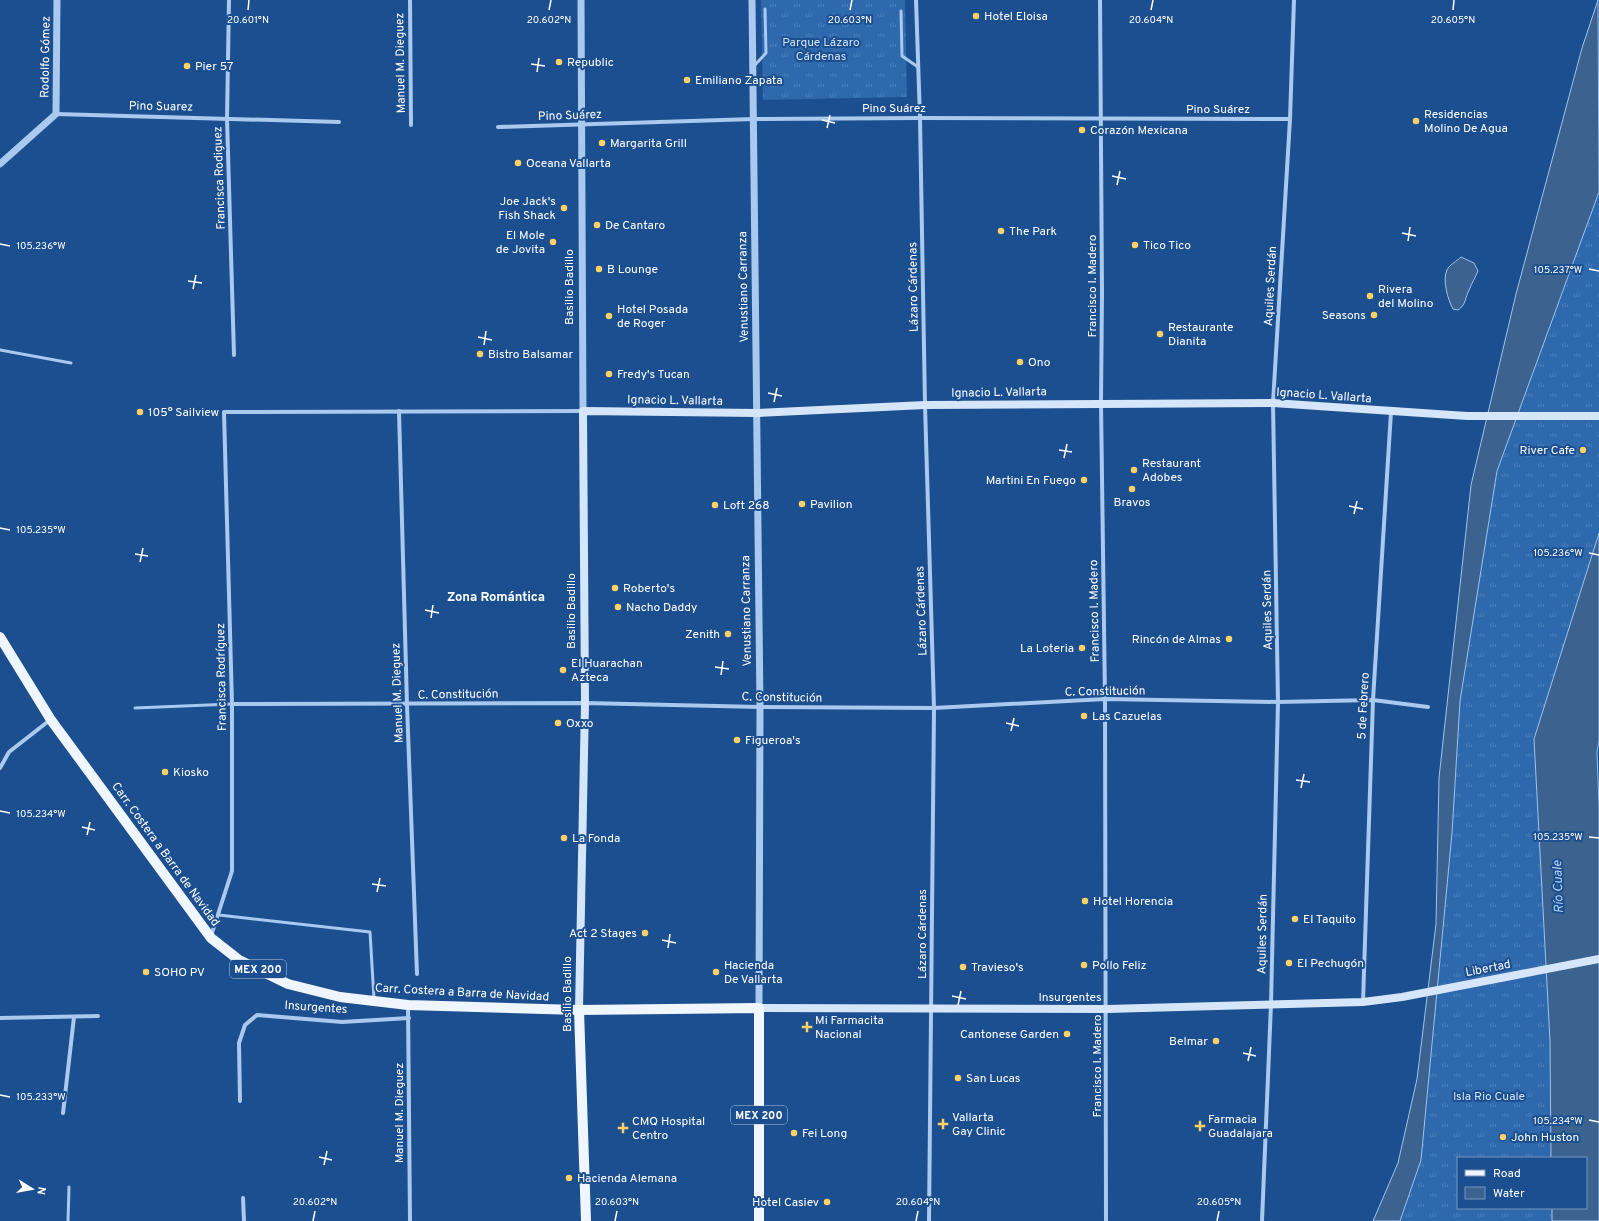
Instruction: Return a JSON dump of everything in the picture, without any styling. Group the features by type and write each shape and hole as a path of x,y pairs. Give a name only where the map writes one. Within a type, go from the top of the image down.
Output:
{"main road":[{"name":"Ignacio L. Vallarta","path":"583,411 757,413 925,405 1273,403 1467,416 1599,416"},
{"name":"Basilio Badillo","path":"583,411 585,703 579,1010 586,1221"},
{"name":"Carr. Costera a Barra de Navidad","path":"0,637 50,720 211,938 239,960 288,984 340,997 408,1005 579,1010 759,1008"},
{"name":"Libertad","path":"1382,1000 1599,959"},
{"name":"Insurgentes","path":"759,1008 1107,1009 1362,1002 1382,1000"},
{"name":"Venustiano Carranza","path":"759,1008 759,1221"}],"street":[{"name":"Rodolfo Gómez","path":"56,114 57,0"},
{"name":"Francisca Rodiguez","path":"229,0 227,119 234,355"},
{"name":"Manuel M. Dieguez","path":"410,0 411,125"},
{"name":"Basilio Badillo","path":"581,0 583,411"},
{"name":"Venustiano Carranza","path":"752,0 760,707 759,1008"},
{"name":"Lázaro Cárdenas","path":"916,0 920,118 925,405 934,708 929,1221"},
{"name":"Francisco I. Madero","path":"1100,0 1102,293 1100,403 1105,699 1107,1009 1106,1221"},
{"name":"Aquiles Serdán","path":"1262,1221 1271,1004 1278,702 1273,403 1290,119 1294,0"},
{"name":"Pino Suarez","path":"56,114 339,122"},
{"path":"0,164 56,114"},
{"name":"Pino Suárez","path":"498,127 754,119 1290,119"},
{"name":"Manuel M. Dieguez","path":"399,411 407,704 418,974"},
{"name":"Ignacio L. Vallarta","path":"224,412 583,411"},
{"name":"Francisca Rodríguez","path":"211,938 232,871 232,704 224,412"},
{"name":"5 de Febrero","path":"1362,1002 1373,700 1391,412"},
{"name":"C. Constitución","path":"232,704 585,703 760,707 934,708 1105,699 1278,702 1373,700 1428,707"},
{"path":"0,768 9,752 50,720"},
{"name":"Manuel M. Dieguez","path":"408,1005 410,1221"},
{"name":"Insurgentes","path":"240,1101 239,1043 245,1025 257,1015 342,1022 408,1018"},
{"path":"0,1018 98,1016"},
{"path":"63,1113 74,1017"},
{"path":"243,1198 244,1221"}],"lane":[{"path":"752,67 766,53 765,9"},
{"path":"901,11 902,56 918,67"},
{"path":"0,350 71,363"},
{"name":"C. Constitución","path":"135,708 232,704"},
{"path":"219,915 370,932 374,1001"},
{"path":"68,1221 69,1186"}],"green space":[{"name":"Parque Lázaro Cárdenas","path":"761,0 905,0 907,97 763,100"},
{"name":"Isla Rio Cuale","path":"1599,192 1599,533 1597,537 1550,1041 1551,1157 1457,1157 1457,1209 1552,1209 1552,1221 1400,1221 1421,1160 1452,833 1460,701 1497,471"}],"water":[{"path":"1598,0 1599,192 1497,471 1460,701 1452,833 1421,1160 1400,1221 1373,1221 1398,1163 1417,1079 1436,924 1439,778 1471,485 1516,294 1582,48"},
{"path":"1461,257 1474,263 1478,271 1464,304 1458,310 1453,309 1451,305 1446,290 1445,279 1448,268"},
{"name":"Río Cuale","path":"1599,533 1599,741 1597,752 1599,806 1599,1221 1552,1221 1552,1209 1587,1209 1587,1157 1551,1157 1550,1041 1534,739"}],"place":[{"name":"Hotel Eloisa","path":"976,16"},
{"name":"Republic","path":"559,62"},
{"name":"Pier 57","path":"187,66"},
{"name":"Emiliano Zapata","path":"687,80"},
{"name":"Residencias Molino De Agua","path":"1416,121"},
{"name":"Corazón Mexicana","path":"1082,130"},
{"name":"Margarita Grill","path":"602,143"},
{"name":"Oceana Vallarta","path":"518,163"},
{"name":"Joe Jack's Fish Shack","path":"564,208"},
{"name":"De Cantaro","path":"597,225"},
{"name":"The Park","path":"1001,231"},
{"name":"El Mole de Jovita","path":"553,242"},
{"name":"Tico Tico","path":"1135,245"},
{"name":"B Lounge","path":"599,269"},
{"name":"Rivera del Molino","path":"1370,296"},
{"name":"Seasons","path":"1374,315"},
{"name":"Hotel Posada de Roger","path":"609,316"},
{"name":"Restaurante Dianita","path":"1160,334"},
{"name":"Bistro Balsamar","path":"480,354"},
{"name":"Ono","path":"1020,362"},
{"name":"Fredy's Tucan","path":"609,374"},
{"name":"105° Sailview","path":"140,412"},
{"name":"River Cafe","path":"1583,450"},
{"name":"Restaurant Adobes","path":"1134,470"},
{"name":"Martini En Fuego","path":"1084,480"},
{"name":"Bravos","path":"1132,489"},
{"name":"Pavilion","path":"802,504"},
{"name":"Loft 268","path":"715,505"},
{"name":"Roberto's","path":"615,588"},
{"name":"Nacho Daddy","path":"618,607"},
{"name":"Zenith","path":"728,634"},
{"name":"Rincón de Almas","path":"1229,639"},
{"name":"La Loteria","path":"1082,648"},
{"name":"El Huarachan Azteca","path":"563,670"},
{"name":"Las Cazuelas","path":"1084,716"},
{"name":"Oxxo","path":"558,723"},
{"name":"Figueroa's","path":"737,740"},
{"name":"Kiosko","path":"165,772"},
{"name":"La Fonda","path":"564,838"},
{"name":"Hotel Horencia","path":"1085,901"},
{"name":"El Taquito","path":"1295,919"},
{"name":"Act 2 Stages","path":"645,933"},
{"name":"El Pechugón","path":"1289,963"},
{"name":"Pollo Feliz","path":"1084,965"},
{"name":"Travieso's","path":"963,967"},
{"name":"SOHO PV","path":"146,972"},
{"name":"Hacienda De Vallarta","path":"716,972"},
{"name":"Mi Farmacita Nacional","path":"807,1027"},
{"name":"Cantonese Garden","path":"1067,1034"},
{"name":"Belmar","path":"1216,1041"},
{"name":"San Lucas","path":"958,1078"},
{"name":"Vallarta Gay Clinic","path":"943,1124"},
{"name":"Farmacia Guadalajara","path":"1200,1126"},
{"name":"CMQ Hospital Centro","path":"623,1128"},
{"name":"Fei Long","path":"794,1133"},
{"name":"John Huston","path":"1503,1137"},
{"name":"Hacienda Alemana","path":"569,1178"},
{"name":"Hotel Casiev","path":"827,1202"}],"district":[{"name":"Zona Romántica","path":"496,596"}]}
